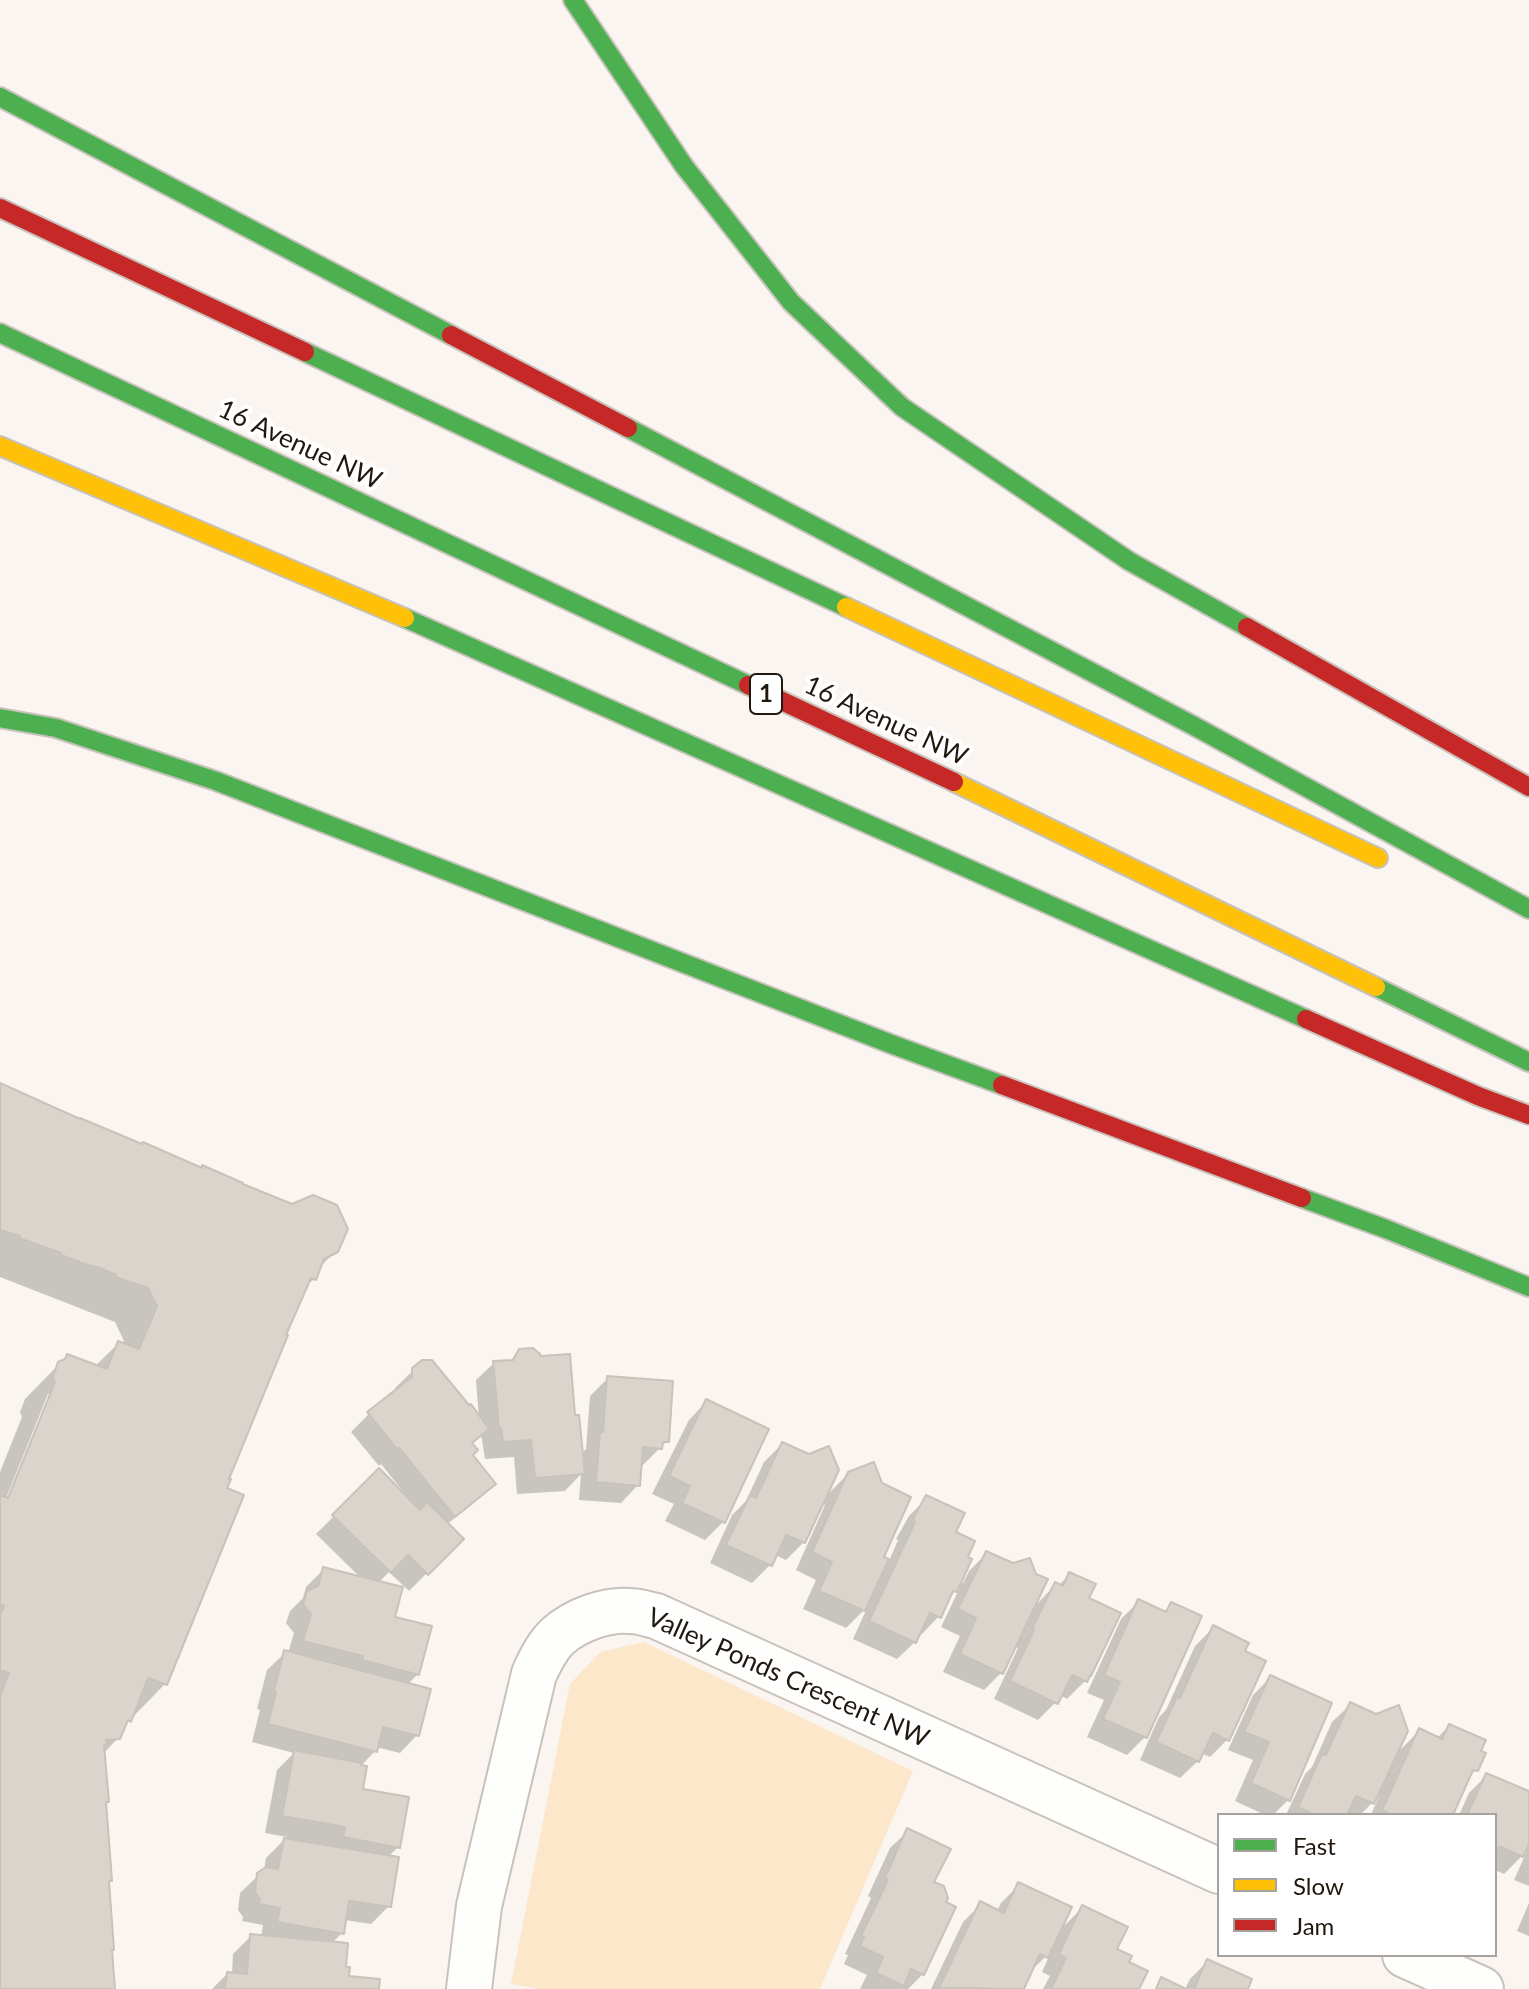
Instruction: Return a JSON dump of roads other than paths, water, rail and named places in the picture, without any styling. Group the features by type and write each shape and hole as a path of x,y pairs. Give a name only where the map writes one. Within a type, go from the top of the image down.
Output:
{"highway":[{"path":"573,0 684,166 791,302 902,407 1129,561 1529,787"},
{"path":"0,97 1194,726 1529,909"},
{"path":"0,208 1399,867"},
{"name":"16 Avenue NW","path":"0,333 1042,823 1529,1062"},
{"path":"0,446 424,626 1478,1096 1529,1115"},
{"path":"0,718 56,728 216,781 891,1044 1386,1229 1529,1287"}],"street":[{"name":"Valley Ponds Crescent NW","path":"469,1989 479,1906 534,1674 557,1637 575,1624 609,1613 629,1610 656,1616 1217,1870"},
{"path":"1409,1957 1481,1989"}]}
